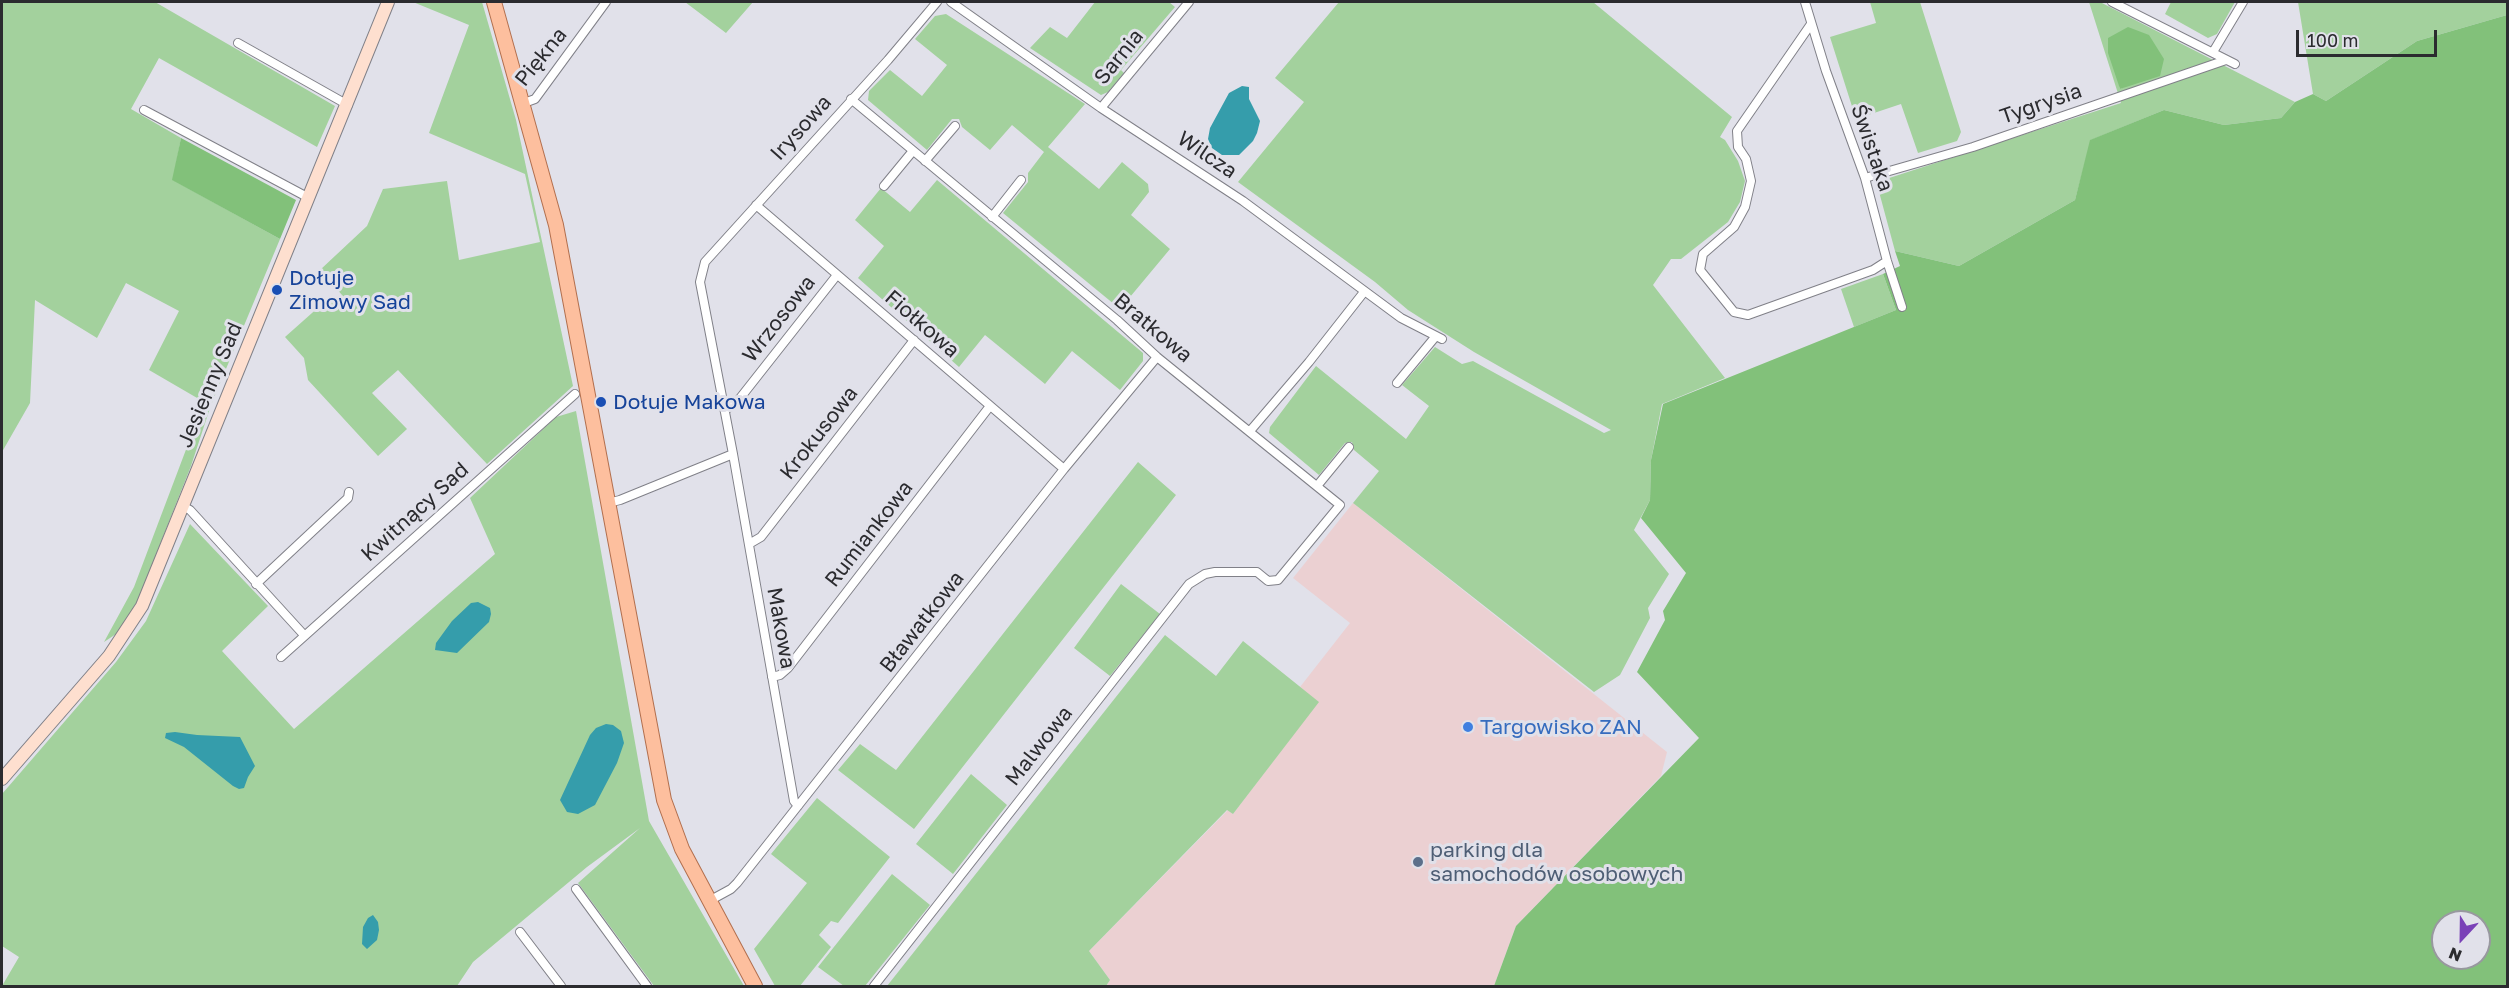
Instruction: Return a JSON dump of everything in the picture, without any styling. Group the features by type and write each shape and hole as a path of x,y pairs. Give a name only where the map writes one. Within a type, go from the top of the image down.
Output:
{"main road":[{"path":"496,6 556,225 664,800 677,838 755,987"}],"street":[{"name":"Jesienny Sad","path":"2,779 116,647 138,614 348,105 388,2"},
{"name":"Piękna","path":"524,103 535,99 606,2"},
{"name":"Irysowa","path":"700,282 705,262 888,60 937,2"},
{"name":"Wilcza","path":"951,2 1101,108 1243,201 1401,318 1439,337 1397,383"},
{"name":"Sarnia","path":"1101,108 1189,2"},
{"name":"Świstaka","path":"1805,2 1826,71 1865,177 1887,261 1902,307"},
{"path":"2112,2 2235,64"},
{"path":"2213,52 2243,2"},
{"path":"1811,24 1737,132 1738,147 1746,159 1751,181 1745,207 1734,227 1703,254 1700,270 1734,312 1748,315 1873,270 1887,261"},
{"path":"237,44 348,105"},
{"name":"Tygrysia","path":"1865,177 1973,147 2226,60"},
{"name":"Bratkowa","path":"851,99 1117,320 1157,357 1340,505 1278,580 1268,581 1257,572"},
{"path":"144,110 309,198"},
{"path":"925,161 954,126"},
{"path":"884,186 912,152"},
{"path":"992,217 1021,180"},
{"name":"Fiołkowa","path":"756,205 1064,469"},
{"name":"Wrzosowa","path":"725,410 737,402 837,275"},
{"name":"Makowa","path":"700,282 733,454 794,801 798,806"},
{"path":"1250,431 1309,362 1364,292"},
{"name":"Krokusowa","path":"749,544 761,537 914,340"},
{"name":"Bławatkowa","path":"709,901 731,889 737,883 1064,469 1157,357"},
{"name":"Kwitnący Sad","path":"281,657 574,394"},
{"name":"Rumiankowa","path":"772,677 780,675 788,668 990,406"},
{"path":"1317,486 1349,447"},
{"path":"608,503 733,454"},
{"path":"256,584 348,498 349,492"},
{"path":"182,506 190,510 304,635"},
{"name":"Malwowa","path":"874,987 1189,584 1205,574 1215,572 1257,572"},
{"path":"576,889 648,987"},
{"path":"520,932 561,987"}],"shaded area":[{"name":"Targowisko ZAN","path":"1353,503 1667,752 1661,776 1516,926 1494,986 1106,986 1110,980 1089,951 1228,810 1233,814 1318,702 1300,687 1350,623 1293,578"}],"green space":[{"path":"2,2 155,2 335,106 317,147 159,58 131,109 181,138 173,180 280,239 211,405 191,466 138,600 119,632 104,642 134,587 204,402 149,370 179,311 126,283 97,338 35,300 30,403 2,452"},
{"path":"413,2 482,2 516,120 573,386 487,464 398,370 372,393 407,429 378,456 308,380 304,358 285,337 330,297 335,301 342,295 320,270 367,226 383,189 447,181 459,260 540,242 525,174 429,133 469,25"},
{"path":"685,2 753,2 726,33"},
{"path":"1095,2 1169,2 1175,7 1121,70 1124,73 1108,92 1101,95 1030,48 1050,27 1067,38"},
{"path":"1339,2 1593,2 1732,117 1720,137 1725,140 1738,161 1745,181 1740,202 1728,222 1681,259 1671,259 1653,285 1725,378 1662,404 1651,460 1650,500 1634,530 1669,574 1648,608 1650,618 1620,675 1594,692 1353,503 1379,471 1354,450 1352,442 1345,443 1319,475 1269,433 1270,427 1316,366 1406,439 1429,406 1402,385 1435,347 1462,364 1473,361 1604,433 1611,430 1474,352 1408,310 1375,282 1238,182 1304,102 1275,78"},
{"path":"1870,2 1920,2 1961,132 1957,141 1918,153 1901,104 1856,119 1830,37 1876,23"},
{"path":"2089,2 2100,2 2295,102 2281,118 2224,125 2164,110 2091,140 2075,200 1959,266 1895,251 1878,188 1883,180 2121,103","holes":["2108,38 2128,85 2120,89"]},
{"path":"2171,2 2235,2 2217,34 2208,38 2165,14"},
{"path":"2298,2 2507,2 2507,15 2417,41 2326,101 2313,94"},
{"path":"946,14 1085,104 1048,147 1099,189 1122,162 1148,184 1149,192 1131,215 1170,249 1120,309 1003,213 1028,182 1028,173 1044,152 1012,125 990,150 962,127 959,119 952,119 927,150 868,100 869,91 890,70 922,96 947,65 915,39 935,16"},
{"path":"2507,15 2507,986 1494,986 1516,926 1699,738 1637,672 1665,620 1663,611 1686,573 1641,518 1650,500 1651,460 1663,404 1896,310 1883,274 1900,266 1895,251 1959,266 2075,200 2090,140 2164,110 2224,125 2281,118 2295,102 2313,94 2326,101 2417,41"},
{"path":"2128,27 2149,35 2164,59 2160,76 2120,89 2108,53 2108,38"},
{"path":"181,138 296,200 280,239 172,180"},
{"path":"937,180 1143,353 1143,361 1120,390 1072,351 1045,384 985,335 959,367 858,278 884,246 855,220 881,188 910,212"},
{"path":"1883,274 1896,310 1854,327 1841,289"},
{"path":"576,411 649,821 744,986 654,986 578,883 640,828 587,867 473,962 457,986 2,986 19,957 2,946 2,794 116,662 146,621 190,524 268,606 222,651 294,729 495,554 470,498 556,417"},
{"path":"1138,462 1176,495 914,829 838,770 860,744 896,770"},
{"path":"1121,584 1160,614 1110,676 1074,648"},
{"path":"1165,635 1216,676 1243,641 1319,702 1233,814 1227,810 1089,951 1110,980 1106,986 887,986"},
{"path":"971,774 1007,805 953,874 916,844"},
{"path":"817,798 890,857 838,923 831,921 819,935 831,947 800,986 775,986 754,949 807,883 771,854"},
{"path":"892,874 930,905 865,986 844,986 818,967"}],"water":[{"path":"1242,86 1249,87 1249,99 1260,121 1257,133 1253,141 1239,155 1222,155 1212,148 1208,139 1210,128 1229,93"},
{"path":"478,602 490,608 489,622 457,653 435,650 436,643 452,621 471,603"},
{"path":"606,724 613,725 621,731 624,743 617,763 595,805 578,814 567,812 560,800 590,735 596,728"},
{"path":"166,733 240,737 255,766 244,788 239,789 233,786 184,747 165,738"},
{"path":"373,915 378,922 379,930 377,940 367,949 362,944 363,927 368,918"}],"place":[{"name":"Dołuje Zimowy Sad","path":"277,290"},
{"name":"Dołuje Makowa","path":"601,402"},
{"name":"Targowisko ZAN","path":"1468,727"},
{"name":"parking dla samochodów osobowych","path":"1418,862"}]}
